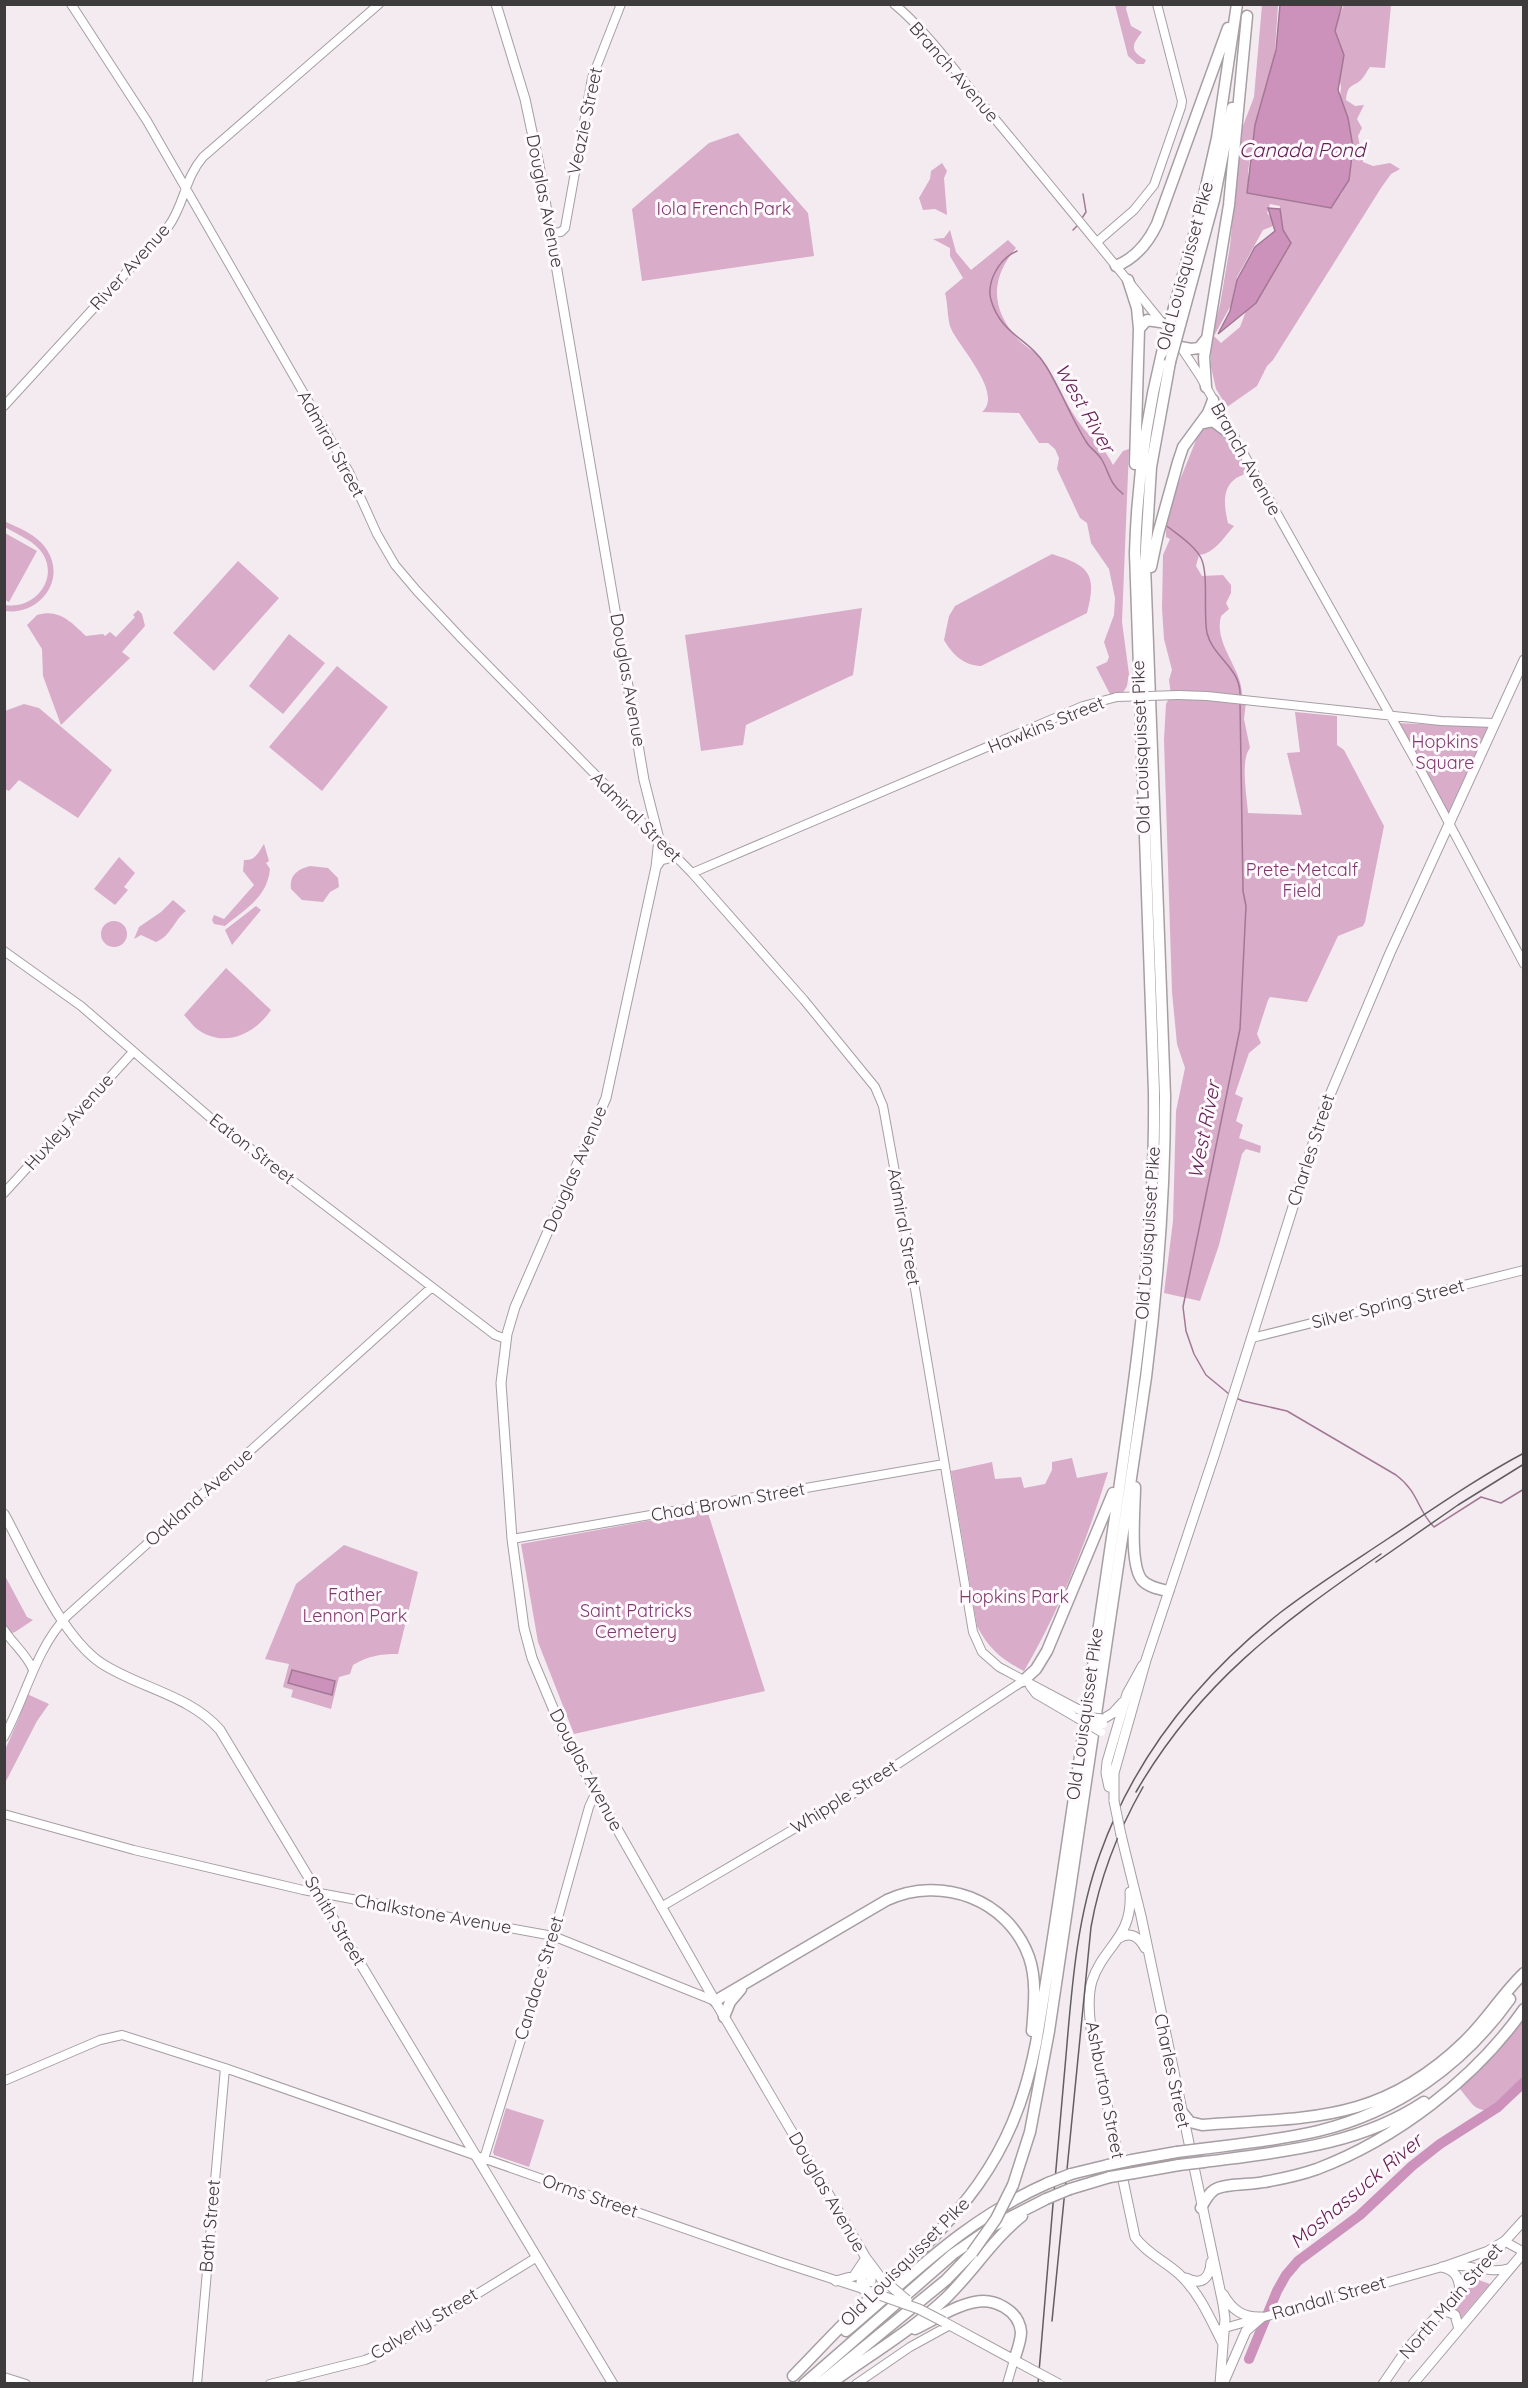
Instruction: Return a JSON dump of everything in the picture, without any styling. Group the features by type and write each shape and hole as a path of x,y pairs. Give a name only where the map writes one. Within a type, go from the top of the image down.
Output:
{"highway":[{"path":"1116,266 1137,254 1148,241 1157,224 1237,4"},
{"name":"Old Louisquisset Pike","path":"819,2384 937,2287 972,2253 996,2219 1013,2185 1029,2137 1048,2039 1129,1453 1153,1199 1155,1124 1135,596 1136,520 1145,434 1162,352 1200,213 1217,138 1237,4"},
{"path":"1206,387 1204,357 1229,205 1248,10"},
{"name":"Old Louisquisset Pike","path":"793,2376 936,2236 966,2203 1001,2150 1016,2116 1026,2086 1041,2012 1129,1453 1154,1312 1164,1161 1163,1042 1146,600 1146,532 1150,478 1157,424 1170,362 1219,177 1248,10"},
{"path":"1128,280 1137,308 1139,329 1135,436 1136,520"},
{"path":"1139,329 1147,320 1160,322"},
{"path":"1180,347 1191,350 1199,348 1207,338"},
{"path":"1146,600 1156,542 1183,447 1208,413 1213,400"},
{"path":"1199,424 1213,421 1233,436"},
{"path":"1129,1453 1137,1569 1144,1582 1168,1591"},
{"path":"1027,1684 1047,1651 1129,1453"},
{"path":"715,2001 896,1896 912,1891 934,1889 973,1897 1007,1921 1021,1940 1030,1961 1034,1996 1026,2086"},
{"path":"1180,2110 1190,2122 1202,2125 1320,2116 1373,2103 1408,2085 1448,2056 1478,2027 1512,1984 1524,1973"},
{"path":"724,2017 732,1999 753,1978"},
{"path":"784,2384 960,2233 997,2209 1071,2174 1177,2152 1318,2131 1360,2118 1399,2100 1436,2076 1469,2048 1498,2015 1524,1978"},
{"path":"1201,2208 1210,2194 1218,2188 1296,2176 1350,2154 1410,2121 1491,2050 1524,2009"},
{"path":"804,2384 953,2254 995,2225 1046,2199 1110,2177 1340,2141 1401,2116 1457,2081"},
{"path":"830,2384 939,2304 1000,2235 1046,2199"},
{"path":"887,2342 959,2307 985,2301 1006,2308 1018,2323 1020,2337 1014,2360"}],"main road":[{"name":"Admiral Street","path":"71,4 147,121 349,472 380,540 395,564 454,631 692,873 864,1071 880,1096 970,1623 975,1639 990,1660 1027,1684 1041,1688 1077,1714 1100,1723 1119,1738"},
{"name":"River Avenue","path":"4,406 168,227 179,212 188,179 203,157 379,4"},
{"name":"Douglas Avenue","path":"496,4 525,99 552,233 644,780 659,839 656,867 606,1098 514,1311 506,1339 501,1383 512,1539 524,1628 532,1658 564,1735 724,2017 868,2261 881,2278 919,2309"},
{"name":"Veazie Street","path":"552,233 561,232 565,228 592,78 621,4"},
{"name":"Branch Avenue","path":"894,4 916,26 1081,222 1180,347 1206,387 1389,714 1524,964"},
{"path":"1097,242 1134,210 1154,185 1181,107 1182,101 1157,4"},
{"name":"Charles Street","path":"1119,1738 1252,1338 1309,1152 1336,1076 1524,660"},
{"name":"Hawkins Street","path":"692,873 1083,706 1117,697 1178,695 1240,699 1441,721 1494,723"},
{"path":"656,867 661,860 676,856"},
{"name":"Eaton Street","path":"4,951 81,1006 213,1120 495,1335 506,1339"},
{"name":"Huxley Avenue","path":"4,1193 133,1052"},
{"name":"Silver Spring Street","path":"1252,1338 1524,1270"},
{"name":"Oakland Avenue","path":"4,1737 33,1670 62,1621 432,1287"},
{"name":"Chad Brown Street","path":"512,1539 944,1464"},
{"name":"Smith Street","path":"4,1514 62,1621 78,1641 103,1664 200,1711 213,1722 247,1773 481,2160 613,2384"},
{"path":"4,1630 31,1664 33,1670"},
{"name":"Charles Street","path":"1146,1660 1134,1677 1127,1694 1113,1776 1114,1801 1224,2310 1220,2329 1221,2384"},
{"name":"Whipple Street","path":"661,1907 849,1796 1027,1684"},
{"path":"1100,1723 1116,1710 1127,1694"},
{"name":"Admiral Street","path":"1077,1714 1100,1723"},
{"name":"Candace Street","path":"481,2160 553,1936 589,1807 596,1792"},
{"name":"Chalkstone Avenue","path":"4,1814 134,1850 318,1893 553,1936 715,2001"},
{"name":"Ashburton Street","path":"1129,1874 1131,1912 1127,1924 1093,1980 1090,2019 1133,2230 1138,2241 1179,2274"},
{"path":"1119,1938 1126,1934 1132,1935 1140,1940 1147,1950"},
{"name":"Orms Street","path":"4,2081 111,2036 122,2035 135,2038 481,2160 919,2309 1059,2384"},
{"name":"Bath Street","path":"197,2384 225,2068"},
{"name":"North Main Street","path":"1384,2382 1407,2349 1524,2220"},
{"path":"1504,2241 1524,2252"},
{"name":"Randall Street","path":"1220,2329 1442,2267 1487,2251 1504,2241"},
{"name":"North Main Street","path":"1413,2384 1524,2252"},
{"path":"1179,2274 1193,2282 1204,2280 1209,2274 1212,2255"},
{"name":"Calverly Street","path":"270,2384 365,2360 380,2354 537,2257"},
{"name":"Douglas Avenue","path":"865,2290 861,2282 868,2261"},
{"path":"836,2281 854,2276 868,2261"},
{"name":"Randall Street","path":"1442,2267 1459,2265 1493,2272 1510,2268"},
{"path":"1442,2267 1451,2270 1457,2276 1460,2291"},
{"path":"1179,2274 1197,2295 1220,2329"},
{"path":"1219,2288 1230,2306 1238,2313 1248,2317 1262,2317"},
{"path":"1441,2312 1455,2315 1459,2329"},
{"path":"1221,2384 1246,2331 1262,2317"},
{"path":"856,2384 947,2324"},
{"path":"1007,2384 1014,2360"},
{"path":"4,2377 26,2384"}],"green space":[{"path":"1115,5 1127,5 1131,26 1142,32 1134,48 1137,54 1146,60 1144,64 1137,64 1128,56"},
{"path":"1262,5 1278,5 1274,65 1252,143 1248,193 1324,207 1342,193 1345,169 1354,150 1340,96 1335,33 1337,22 1344,5 1391,5 1385,68 1370,67 1361,80 1349,88 1346,100 1355,106 1364,105 1357,119 1362,128 1358,136 1363,162 1373,166 1390,163 1400,169 1391,174 1381,188 1273,360 1267,366 1257,386 1227,407 1216,389 1211,367 1211,339 1220,305 1230,246 1241,131 1254,97","holes":["1270,204 1280,206 1279,213 1288,250 1283,253 1246,311 1240,327 1221,343 1214,336 1231,305 1237,277 1263,230 1273,226 1274,221 1267,213"]},
{"name":"Iola French Park","path":"738,133 808,213 814,256 642,281 632,209 709,143"},
{"path":"942,163 947,171 944,178 947,215 935,209 923,210 919,198 930,179 931,171"},
{"path":"950,230 956,252 971,270 1008,240 1016,248 1001,272 998,284 997,295 1003,318 1020,341 1041,359 1078,421 1113,465 1123,451 1129,449 1122,622 1129,674 1127,686 1121,696 1111,696 1096,667 1107,662 1109,657 1104,642 1114,615 1115,598 1109,569 1091,543 1087,523 1080,518 1057,469 1059,458 1055,449 1048,443 1039,443 1019,413 982,412 987,404 987,393 983,381 950,326 945,293 963,278 950,256 950,248 933,239 944,238"},
{"name":"Prete-Metcalf Field","path":"1211,418 1225,428 1251,471 1236,479 1227,489 1225,506 1227,518 1228,523 1234,526 1214,548 1199,555 1196,566 1202,576 1223,575 1231,585 1231,593 1226,603 1229,609 1221,616 1220,627 1221,638 1239,678 1242,700 1246,702 1244,719 1250,748 1245,761 1248,813 1302,815 1287,753 1300,752 1295,712 1337,716 1337,745 1344,750 1384,826 1363,926 1338,936 1307,1002 1270,997 1268,1000 1257,1034 1261,1043 1249,1053 1235,1094 1243,1098 1236,1121 1243,1125 1239,1138 1261,1146 1260,1153 1246,1149 1242,1154 1219,1245 1200,1301 1164,1293 1173,1221 1176,1111 1185,1068 1177,1044 1172,992 1164,740 1166,704 1171,695 1169,680 1172,670 1164,639 1162,608 1163,555 1170,539 1166,537 1166,522 1175,492 1201,428"},
{"path":"4,521 39,540 47,550 54,573 46,594 28,608 17,611 5,611 5,605 25,603 34,598 45,583 48,574 47,564 40,549 5,527"},
{"path":"5,533 37,551 9,602 5,600"},
{"path":"1052,554 1075,563 1088,573 1091,589 1087,613 981,666 969,664 955,655 944,640 949,616 955,606"},
{"path":"238,561 279,598 214,671 173,633"},
{"path":"862,608 853,675 746,725 743,745 701,751 685,635"},
{"path":"138,610 142,614 145,626 122,652 130,658 61,725 43,676 42,649 27,625 37,615 52,613 64,618 86,636 103,634 105,636 110,632 116,637 135,617 133,615"},
{"path":"289,634 325,663 283,714 249,686"},
{"path":"337,666 388,707 322,791 269,747"},
{"path":"24,704 39,708 112,770 78,818 19,780 9,791 5,789 5,711"},
{"name":"Hopkins Square","path":"1397,723 1488,727 1447,816"},
{"path":"264,844 269,861 266,863 270,869 265,888 254,902 225,926 214,924 212,920 214,915 224,919 254,885 243,871 244,860 254,857"},
{"path":"119,857 135,873 124,887 128,890 115,905 94,889"},
{"path":"310,866 328,868 338,878 339,887 330,892 323,902 302,900 291,889 291,880 295,873"},
{"path":"173,900 186,911 165,936 156,942 141,935 134,939 139,927 161,912"},
{"path":"256,906 261,910 232,945 225,930"},
{"path":"114,921 124,924 127,934 124,944 114,947 104,944 101,934 104,924"},
{"path":"226,968 271,1010 248,1032 228,1038 218,1038 197,1029 184,1015"},
{"name":"Hopkins Park","path":"1072,1458 1077,1478 1108,1472 1072,1574 1024,1671 996,1653 977,1626 951,1471 992,1462 995,1479 1021,1477 1024,1488 1045,1484 1052,1470 1052,1462"},
{"name":"Saint Patricks Cemetery","path":"707,1510 765,1691 574,1734 538,1642 521,1544"},
{"name":"Father Lennon Park","path":"344,1545 418,1572 398,1654 374,1656 353,1665 350,1674 339,1677 331,1709 291,1697 293,1690 283,1687 289,1664 265,1659 296,1584"},
{"path":"4,1574 27,1617 33,1620 8,1634 5,1629"},
{"path":"27,1694 49,1704 37,1721 5,1783 5,1750"},
{"path":"1523,2011 1523,2090 1513,2100 1492,2110 1478,2108 1456,2084"},
{"path":"506,2108 544,2120 529,2167 494,2155"},
{"path":"1476,2279 1490,2284 1461,2318 1449,2308"}],"water":[{"name":"Canada Pond","path":"1280,5 1342,5 1335,31 1344,55 1338,90 1348,118 1353,147 1349,180 1331,208 1247,193 1255,125 1276,50"},
{"path":"1268,208 1280,209 1283,230 1291,243 1256,303 1218,334 1230,311 1237,280 1255,247 1275,231"},
{"path":"292,1670 335,1681 332,1695 288,1683"}],"waterway":[{"name":"West River","path":"1082,218 1086,212 1083,194"},
{"name":"West River","path":"1073,230 1078,225"},
{"name":"West River","path":"1017,251 1005,259 993,278 990,293 996,312 1008,329 1032,349 1046,366 1081,433 1099,455 1110,478 1123,494"},
{"name":"West River","path":"1167,526 1190,545 1201,558 1205,574 1207,633 1210,642 1237,678 1240,697"},
{"name":"West River","path":"1229,1394 1206,1375 1194,1354 1186,1331 1183,1307 1240,1029 1246,906 1243,891 1240,702"},
{"name":"West River","path":"1236,1398 1287,1411 1396,1475 1414,1494 1428,1521 1434,1527 1481,1497 1501,1503 1524,1489"},
{"name":"Moshassuck River","path":"1249,2359 1277,2291 1286,2275 1298,2261 1360,2215 1412,2166 1440,2144 1498,2107 1524,2082"}],"railway":[{"path":"1038,2384 1069,2021 1079,1936 1084,1908 1100,1854 1132,1784 1151,1751 1173,1720 1223,1663 1251,1637 1308,1592 1472,1483 1524,1453"},
{"path":"1376,1562 1458,1505 1524,1464"},
{"path":"1136,1792 1160,1753 1187,1719 1244,1658 1309,1605 1381,1554"},
{"path":"1052,2321 1091,1927 1099,1890 1111,1854 1143,1787"}]}
